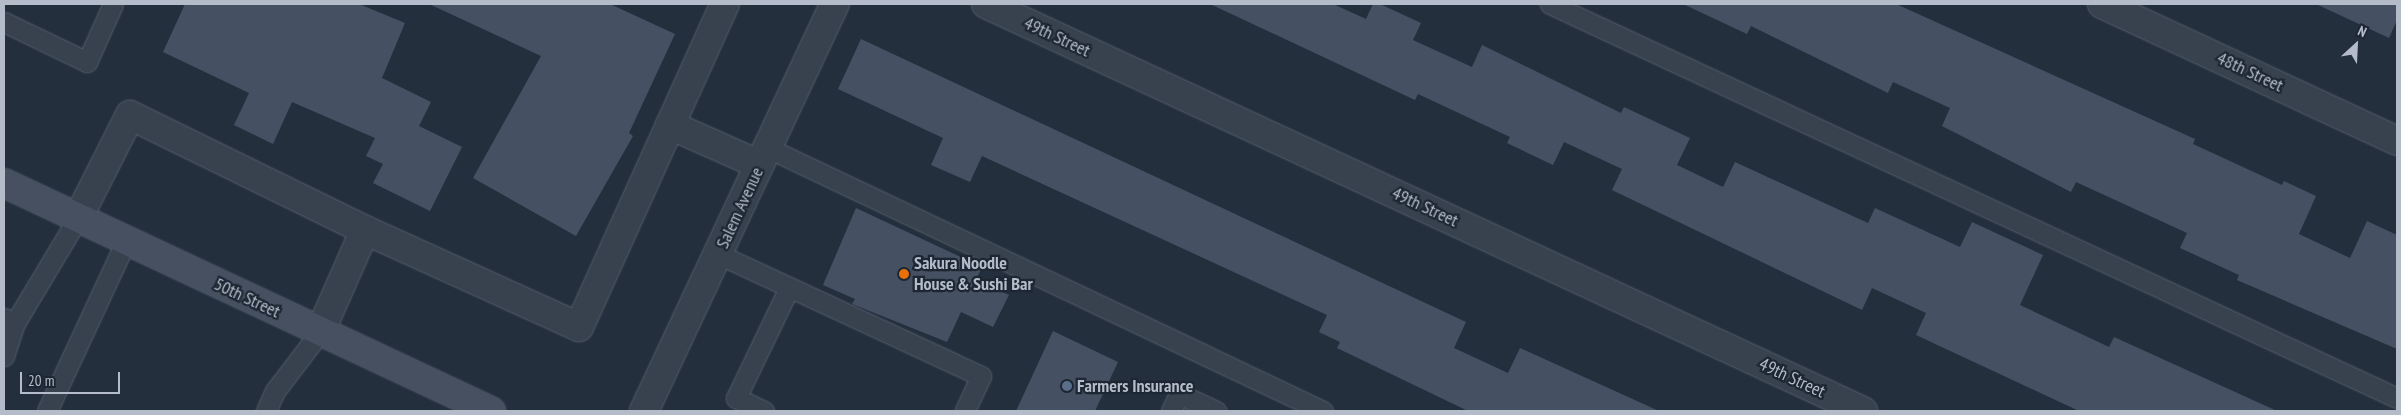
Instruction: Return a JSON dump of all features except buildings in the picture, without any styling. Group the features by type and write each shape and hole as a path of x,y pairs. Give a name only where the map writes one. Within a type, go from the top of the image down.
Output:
{"main road":[{"name":"50th Street","path":"4,183 79,216 126,241 489,411"}],"street":[{"path":"79,216 130,115 366,230 579,327 725,4"},
{"name":"Salem Avenue","path":"644,411 835,4"},
{"name":"49th Street","path":"986,4 1863,411"},
{"name":"48th Street","path":"2102,4 2397,141"},
{"path":"670,126 764,157"},
{"path":"320,332 366,230"}],"lane":[{"path":"4,22 87,62 113,4"},
{"path":"1550,4 2397,398"},
{"path":"764,157 1323,411"},
{"path":"4,356 9,320 79,216"},
{"path":"50,410 126,241"},
{"path":"718,254 981,376 965,411"},
{"path":"764,411 736,398 789,288"},
{"path":"266,411 275,391 320,332"},
{"path":"1171,411 1179,394 1216,411"}],"place":[{"name":"Sakura Noodle House & Sushi Bar","path":"904,274"},
{"name":"Farmers Insurance","path":"1067,386"}]}
